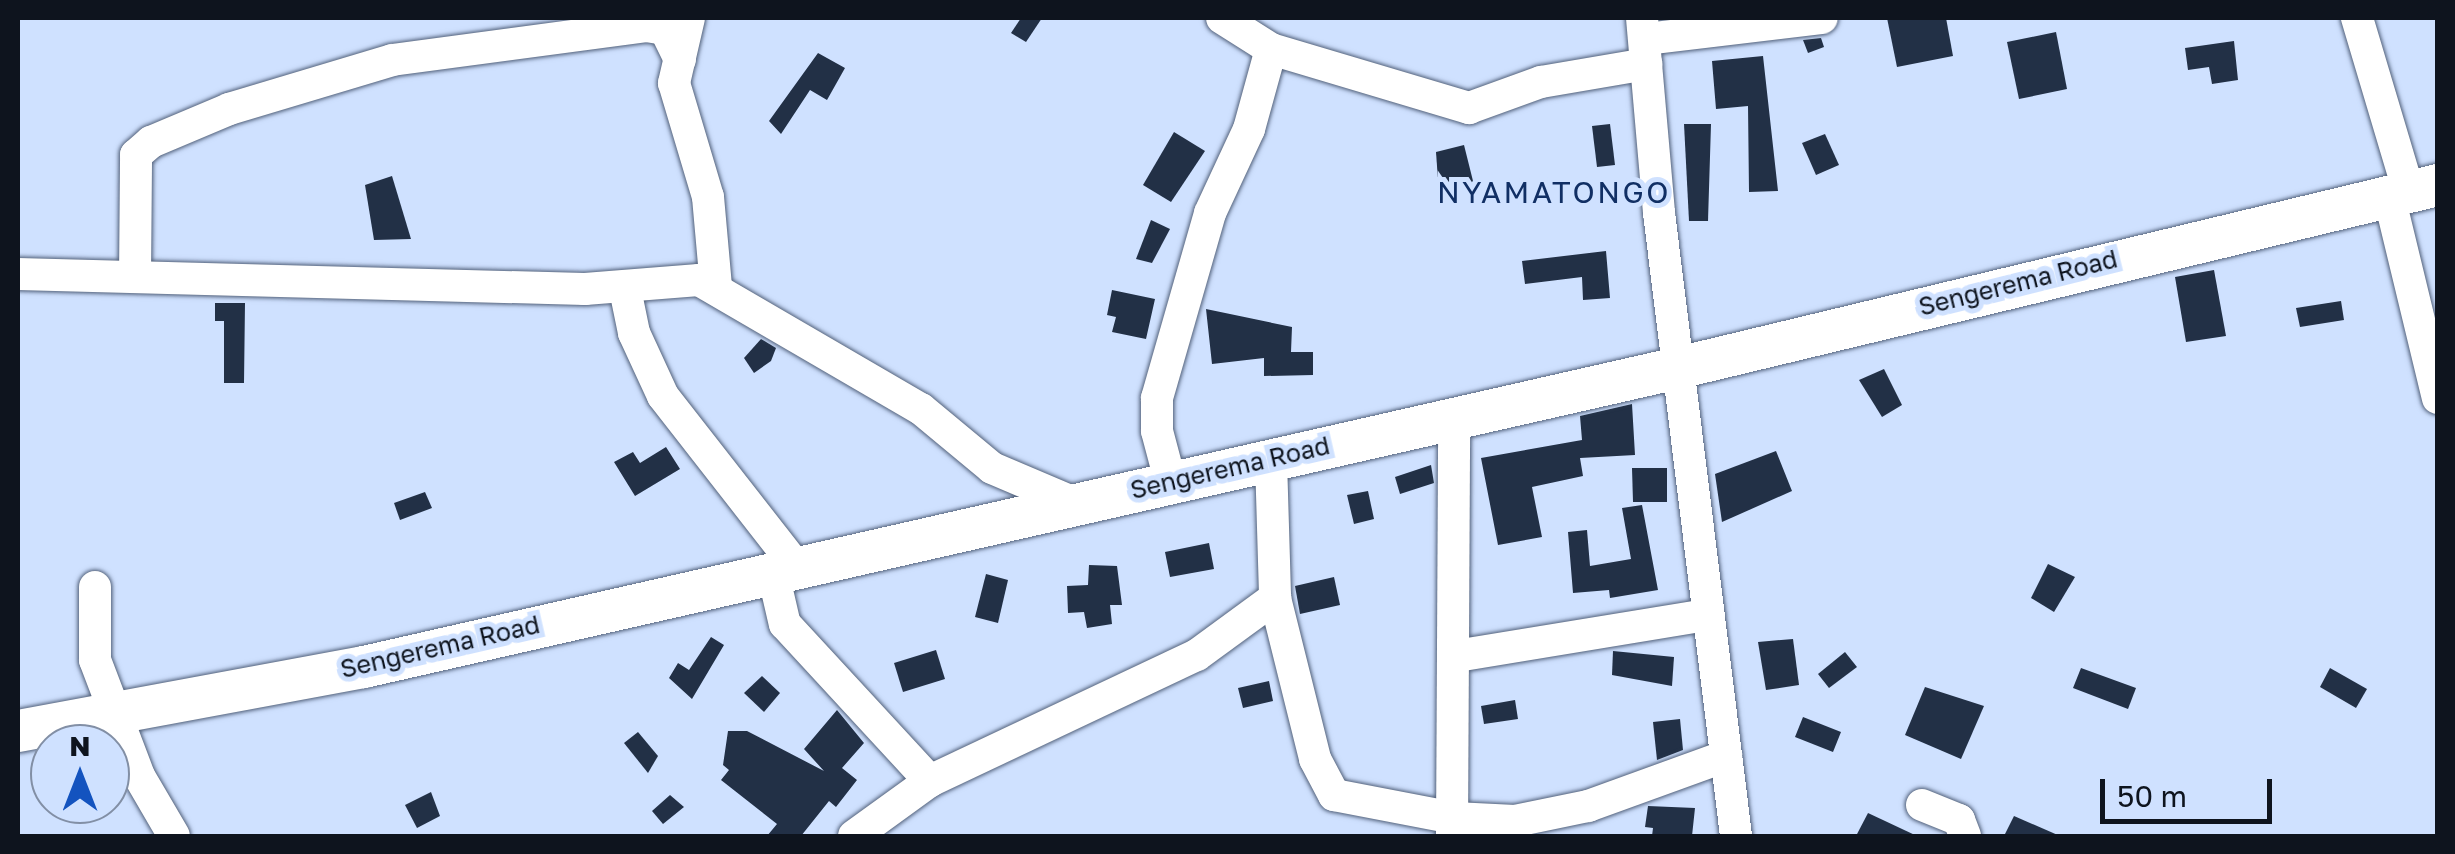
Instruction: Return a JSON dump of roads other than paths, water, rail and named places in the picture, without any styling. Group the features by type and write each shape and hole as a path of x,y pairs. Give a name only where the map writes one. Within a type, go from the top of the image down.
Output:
{"main road":[{"name":"Sengerema Road","path":"18,731 364,667 1072,502 1171,484 1454,415 1678,368 2412,191"}],"street":[{"path":"689,18 674,83 708,196 716,287"},
{"path":"1222,18 1271,49 1469,108 1644,40 1822,18"},
{"path":"2358,18 2412,191 2438,398"},
{"path":"135,278 136,155 152,142 229,109 392,60 646,26 665,30 680,60"},
{"path":"1644,40 1706,615 1736,836"},
{"path":"1171,484 1158,430 1158,398 1210,212 1249,129 1271,49"},
{"path":"18,274 626,289 681,280 716,287 821,356 920,409 992,468 1072,502"},
{"path":"626,289 634,333 663,396 795,565 776,586 785,624 930,781"},
{"path":"1453,827 1454,415"},
{"path":"1271,460 1275,598 1324,785 1346,801 1453,827 1549,816 1726,756"},
{"path":"94,587 95,660 119,710 139,776 174,836"},
{"path":"854,836 930,781 1197,655 1275,598"},
{"path":"1456,656 1706,615"},
{"path":"1922,804 1959,820 1965,836"}],"district":[{"name":"NYAMATONGO","path":"1554,192"}]}
